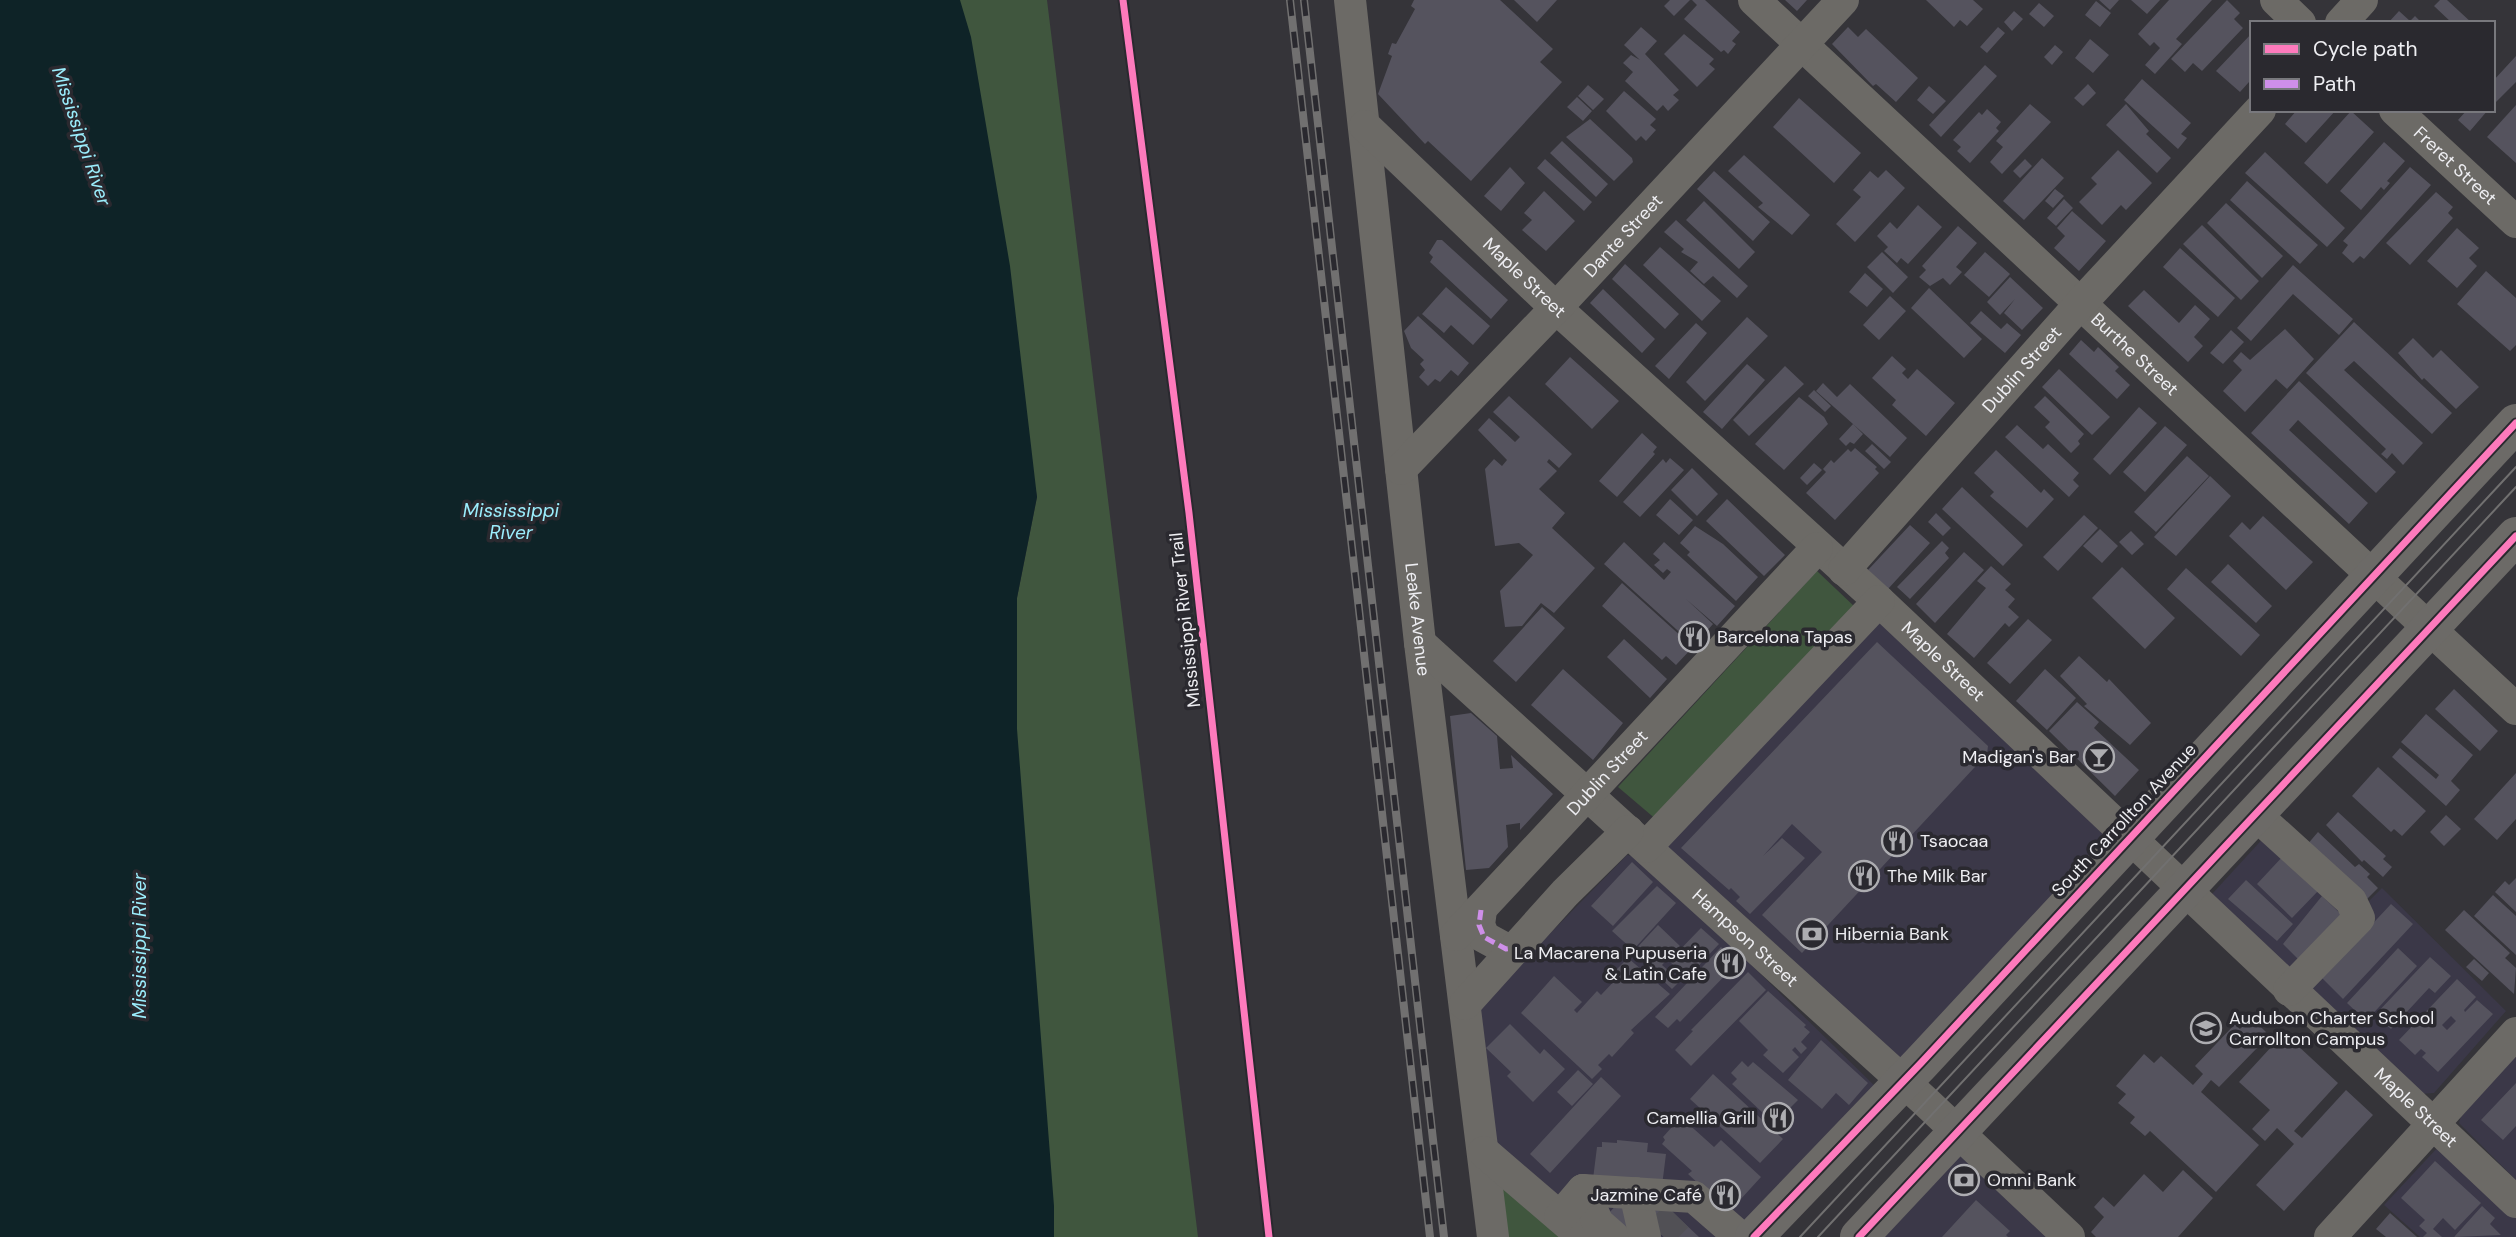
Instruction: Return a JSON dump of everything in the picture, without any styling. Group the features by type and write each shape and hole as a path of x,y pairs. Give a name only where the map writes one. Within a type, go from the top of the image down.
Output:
{"main road":[{"name":"South Carrollton Avenue","path":"1732,1233 1903,1082 2516,423"},
{"path":"1870,1233 1959,1133 2516,536"}],"street":[{"name":"Burthe Street","path":"1754,0 2516,709"},
{"name":"Dante Street","path":"1401,469 1556,309 1843,0"},
{"path":"2276,0 2299,21"},
{"path":"2343,21 2362,0"},
{"name":"Leake Avenue","path":"1351,1 1420,643 1494,1237"},
{"name":"Dublin Street","path":"1456,935 1588,796 1832,560 2080,304 2258,112"},
{"name":"Freret Street","path":"2397,112 2516,222"},
{"name":"Maple Street","path":"1365,126 1556,309 1879,601 2516,1202"},
{"path":"1465,1004 1565,893 1637,839 1879,601"},
{"name":"Hampson Street","path":"1420,643 1959,1133 2059,1234"},
{"path":"2256,815 2351,901 2359,918 2289,990"},
{"path":"1480,909 1479,925 1484,937 1506,949 1517,948"},
{"path":"2330,1237 2516,1033"},
{"path":"1484,1152 1571,1227 1583,1190"},
{"path":"1583,1190 1635,1193 1666,1224 1732,1233"},
{"path":"1583,1190 1598,1223 1614,1237"},
{"path":"1635,1193 1666,1224"}],"shaded area":[{"path":"1869,596 2129,839 1903,1081 1659,851"},
{"path":"2280,820 2366,904 2382,888 2506,1011 2434,1093 2420,1094 2212,894"},
{"path":"1627,855 1642,858 1881,1092 1746,1237 1595,1237 1496,1147 1474,1011"},
{"path":"2516,1052 2516,1180 2459,1123 2463,1109"},
{"path":"2439,1146 2516,1217 2516,1237 2420,1237 2384,1205"},
{"path":"1955,1149 2047,1237 1870,1237"}],"green space":[{"path":"944,0 1047,0 1198,1237 1047,1237 1004,725 1017,598 1037,497"},
{"path":"1817,571 1856,608 1658,821 1618,787"},
{"path":"1500,1181 1571,1237 1504,1237"}],"water":[{"name":"Mississippi River","path":"0,0 960,0 971,37 1010,266 1037,497 1017,598 1017,729 1054,1206 1054,1237 0,1237"}],"building":[{"path":"1414,0 1500,0 1553,49 1540,62 1562,82 1471,181 1428,141 1425,144 1378,94 1392,56 1388,54 1392,43 1396,44 1415,9 1411,6"},
{"path":"1514,0 1557,0 1537,22"},
{"path":"1670,0 1690,0 1674,16 1664,6"},
{"path":"1692,0 1705,0 1740,32 1732,41 1736,44 1728,54 1724,50 1721,52 1684,19 1697,5"},
{"path":"1785,0 1807,0 1797,11"},
{"path":"1926,0 1973,0 1983,9 1967,26 1960,20 1954,27"},
{"path":"2099,0 2119,0 2110,10"},
{"path":"2131,0 2160,0 2147,14"},
{"path":"2169,0 2212,0 2176,39 2182,44 2155,74 2145,65 2160,48 2154,42 2150,46 2138,34"},
{"path":"2227,0 2240,13 2234,19 2243,28 2202,71 2193,63 2185,72 2171,59"},
{"path":"2440,0 2447,0 2470,21 2450,21 2434,6"},
{"path":"2096,1 2111,13 2100,27 2085,15"},
{"path":"2039,3 2054,16 2044,27 2029,14"},
{"path":"2014,11 2023,19 2012,31 2004,22"},
{"path":"2399,11 2410,21 2390,21"},
{"path":"1641,27 1657,41 1645,54 1679,90 1673,95 1679,100 1668,111 1663,105 1657,111 1625,81 1633,72 1623,63 1631,55 1640,60 1624,45"},
{"path":"1848,27 1858,37 1866,29 1918,78 1896,102 1876,84 1873,86 1832,44"},
{"path":"1998,27 2005,33 1987,53 1980,47"},
{"path":"1684,34 1714,59 1709,64 1715,69 1697,87 1664,54"},
{"path":"2250,35 2250,83 2240,92 2216,71"},
{"path":"2090,39 2109,55 2093,73 2075,58"},
{"path":"2055,45 2063,52 2052,65 2044,57"},
{"path":"2516,56 2516,82 2495,103 2495,79"},
{"path":"1985,65 1997,76 1941,137 1929,125"},
{"path":"2142,79 2191,123 2181,134 2187,138 2178,149 2124,100"},
{"path":"2088,84 2096,93 2083,106 2074,98"},
{"path":"1588,85 1604,99 1593,110 1578,96"},
{"path":"1929,86 1946,101 1933,114 1917,100"},
{"path":"1624,91 1656,119 1650,125 1656,130 1646,141 1641,136 1636,141 1606,111"},
{"path":"1577,97 1592,111 1583,121 1567,107"},
{"path":"1799,98 1861,153 1834,183 1773,127"},
{"path":"2030,104 2051,122 2002,174 1990,162 2003,147 1996,141"},
{"path":"2126,104 2149,131 2146,134 2171,158 2157,173 2106,125"},
{"path":"2516,105 2516,163 2487,137"},
{"path":"1987,109 2001,122 1996,128 1999,131 1970,163 1957,151 1961,147 1953,140 1979,112 1982,115"},
{"path":"2295,112 2334,112 2306,143 2285,124"},
{"path":"2350,112 2374,132 2327,184 2304,163"},
{"path":"2465,112 2486,112 2470,131 2458,120"},
{"path":"1590,119 1632,158 1633,162 1614,181 1566,137"},
{"path":"1562,141 1608,184 1596,197 1550,153"},
{"path":"2384,142 2405,161 2387,181 2390,183 2384,190 2381,187 2361,210 2340,191"},
{"path":"2118,150 2152,183 2126,210 2121,205 2102,225 2079,202 2097,184 2091,178"},
{"path":"2265,152 2345,228 2327,247 2245,173"},
{"path":"1744,155 1810,215 1792,235 1758,207 1763,203 1728,171"},
{"path":"2042,158 2064,178 2024,220 2003,201"},
{"path":"1545,159 1592,202 1584,211 1537,168"},
{"path":"2025,159 2032,166 2020,178 2013,171"},
{"path":"1510,167 1525,183 1501,211 1484,196"},
{"path":"2410,167 2431,185 2364,259 2360,256 2353,263 2342,253 2348,245 2343,241"},
{"path":"1886,170 1905,188 1855,242 1836,224 1861,197 1853,190 1870,171 1878,178"},
{"path":"1714,171 1770,222 1753,241 1697,189"},
{"path":"2247,181 2318,245 2300,264 2230,200"},
{"path":"2055,189 2064,196 2053,208 2045,201"},
{"path":"1544,191 1575,221 1546,251 1522,230 1532,220 1524,213"},
{"path":"2436,192 2453,207 2448,213 2453,218 2410,265 2386,243"},
{"path":"2064,199 2073,208 2056,226 2047,218"},
{"path":"1704,201 1755,252 1739,269 1686,220"},
{"path":"2226,203 2283,256 2262,278 2207,223"},
{"path":"1918,205 1942,227 1908,264 1901,258 1897,263 1884,251 1888,247 1877,236 1890,222 1897,229"},
{"path":"2072,211 2106,241 2079,271 2054,248 2065,236 2057,228"},
{"path":"1676,220 1748,286 1737,298 1713,276 1704,284 1690,271 1698,262 1681,252 1684,249 1664,232"},
{"path":"2202,225 2259,281 2241,300 2183,244"},
{"path":"1958,226 1977,243 1956,267 1962,272 1950,285 1943,278 1930,286 1919,277 1926,270 1922,266"},
{"path":"2457,228 2479,248 2469,258 2477,266 2457,288 2427,261"},
{"path":"1437,240 1442,240 1508,300 1491,319 1430,262 1433,257 1429,253"},
{"path":"1660,247 1721,301 1702,321 1643,265"},
{"path":"2180,248 2235,298 2218,317 2163,267"},
{"path":"1882,252 1908,277 1893,293 1867,267"},
{"path":"1985,252 2010,274 1989,297 1964,275"},
{"path":"1625,264 1679,314 1665,329 1612,279"},
{"path":"2293,265 2353,319 2339,335 2293,294 2251,341 2237,328"},
{"path":"2486,271 2516,298 2516,345 2510,351 2457,304"},
{"path":"1865,273 1883,289 1867,307 1849,292"},
{"path":"2010,277 2043,308 2022,330 2004,313 2015,299 2000,315 1987,302"},
{"path":"1446,287 1490,326 1473,345 1451,325 1444,333 1422,314"},
{"path":"1929,288 1982,339 1964,358 1911,308"},
{"path":"1603,289 1655,339 1642,353 1590,303"},
{"path":"2144,290 2179,323 2195,305 2210,319 2194,337 2203,346 2188,362 2128,306"},
{"path":"1890,296 1906,311 1879,340 1863,325"},
{"path":"1981,311 2001,329 2007,323 2021,335 2005,353 1970,323"},
{"path":"1418,316 1469,363 1458,376 1451,370 1440,382 1435,379 1428,386 1419,377 1425,370 1420,364 1424,360 1411,348 1404,331"},
{"path":"1747,317 1768,336 1705,401 1686,382"},
{"path":"2354,322 2452,413 2432,434 2354,361 2344,370 2423,443 2403,465 2392,453 2387,459 2381,454 2386,449 2306,373"},
{"path":"1696,323 1707,333 1669,379 1655,366"},
{"path":"2285,329 2314,359 2287,389 2276,379 2245,412 2223,391 2242,370 2233,361 2241,352 2250,360"},
{"path":"2231,330 2244,342 2223,364 2210,353"},
{"path":"2413,338 2433,358 2441,350 2479,387 2456,409 2424,378 2422,380 2398,353"},
{"path":"2081,340 2094,352 2098,347 2119,367 2115,371 2130,385 2117,399 2069,354"},
{"path":"1892,356 1906,369 1902,373 1908,379 1917,369 1955,403 1926,436 1892,405 1896,400 1872,378"},
{"path":"1570,357 1619,401 1592,429 1545,384"},
{"path":"1747,364 1765,380 1722,429 1703,412"},
{"path":"1785,366 1804,384 1749,436 1733,420"},
{"path":"2059,369 2110,417 2092,435 2042,387"},
{"path":"2299,381 2396,472 2376,493 2298,420 2289,430 2368,503 2349,524 2251,433"},
{"path":"1823,383 1837,397 1850,384 1907,438 1890,457 1816,391"},
{"path":"1814,390 1831,406 1825,412 1808,396"},
{"path":"1509,396 1572,454 1559,468 1549,459 1547,462 1557,471 1539,489 1565,513 1552,528 1595,568 1554,613 1541,603 1522,626 1505,627 1500,591 1533,555 1519,543 1495,546 1485,469 1494,459 1502,466 1507,460 1478,430 1489,418 1515,442 1520,437 1493,412"},
{"path":"2045,396 2084,434 2078,441 2080,444 2071,453 2045,427 2050,422 2034,407"},
{"path":"1799,397 1824,417 1828,424 1784,470 1755,444"},
{"path":"2139,407 2157,423 2110,475 2093,459"},
{"path":"1853,424 1863,434 1854,444 1850,442 1846,446 1839,439"},
{"path":"2017,425 2043,449 2048,444 2079,473 2073,480 2079,486 2069,497 2005,437"},
{"path":"2165,426 2187,445 2145,492 2123,472"},
{"path":"1642,433 1657,447 1653,452 1655,454 1617,497 1599,481"},
{"path":"1872,444 1891,462 1884,469 1865,451"},
{"path":"1855,448 1877,467 1875,469 1879,473 1835,520 1806,493 1826,472 1823,469 1831,460 1834,463 1848,449 1851,452"},
{"path":"1996,450 2041,493 2044,489 2054,499 2027,528 1990,496 1994,492 1974,473"},
{"path":"2187,456 2209,476 2156,532 2134,512"},
{"path":"1670,458 1684,470 1640,517 1623,502 1663,459 1666,463"},
{"path":"1814,463 1822,470 1807,485 1800,478"},
{"path":"1692,468 1718,494 1697,516 1671,490"},
{"path":"2210,476 2231,496 2176,556 2154,537"},
{"path":"1962,487 2023,545 2003,566 1942,509"},
{"path":"1670,499 1693,520 1679,535 1656,515"},
{"path":"1727,499 1785,555 1764,576 1706,521"},
{"path":"1936,513 1951,528 1943,536 1928,522"},
{"path":"2084,515 2098,528 2058,571 2043,557"},
{"path":"2263,516 2313,562 2286,590 2229,536 2242,522 2250,530"},
{"path":"1910,525 1930,543 1888,589 1868,570"},
{"path":"1695,526 1723,544 1758,577 1736,601 1687,555 1690,552 1680,543"},
{"path":"2100,529 2118,546 2102,563 2083,546"},
{"path":"2131,531 2144,544 2132,555 2119,542"},
{"path":"1942,541 1949,548 1945,553 1949,558 1910,599 1897,587"},
{"path":"1624,542 1664,580 1671,572 1667,569 1663,573 1654,565 1660,560 1653,554 1664,542 1735,606 1717,626 1686,599 1713,624 1706,632 1709,635 1697,648 1604,564"},
{"path":"1964,552 1984,570 1935,623 1916,604"},
{"path":"2228,564 2272,606 2256,623 2211,582"},
{"path":"1991,566 2011,584 2005,590 2015,599 2008,607 2019,617 2009,627 2005,623 1974,658 1947,634 1986,588 1977,581"},
{"path":"2122,567 2175,618 2145,649 2092,598"},
{"path":"2186,568 2260,635 2241,656 2167,589"},
{"path":"1622,583 1693,647 1676,665 1666,656 1662,660 1602,606"},
{"path":"1542,607 1565,628 1516,682 1493,661"},
{"path":"2028,619 2052,640 2010,684 1987,663"},
{"path":"1624,639 1667,679 1650,698 1607,657"},
{"path":"1877,642 1988,746 1987,754 1802,953 1762,915 1822,852 1792,824 1763,856 1782,838 1805,858 1750,914 1736,901 1740,897 1731,888 1729,890 1681,848"},
{"path":"2079,656 2107,682 2109,679 2151,723 2130,745 2084,706 2087,704 2060,676"},
{"path":"1563,669 1623,723 1593,760 1531,705"},
{"path":"2045,669 2076,698 2047,730 2016,701"},
{"path":"2454,689 2498,731 2480,751 2435,709"},
{"name":"Madigan's Bar","path":"2077,702 2099,722 2094,728 2139,770 2115,796 2049,731"},
{"path":"1471,713 1497,736 1500,769 1513,768 1511,755 1553,794 1520,830 1520,823 1506,825 1508,847 1489,868 1466,870 1450,716"},
{"path":"2426,714 2473,755 2451,781 2460,790 2446,806 2392,757 2400,748 2436,779 2439,775 2401,742"},
{"path":"2378,767 2426,811 2402,836 2394,829 2391,832 2352,796"},
{"path":"2516,773 2516,819 2497,840 2474,819"},
{"path":"2338,812 2386,856 2383,859 2392,867 2383,877 2364,860 2362,862 2326,825"},
{"path":"2446,815 2461,829 2444,846 2430,832"},
{"path":"2318,832 2355,867 2359,864 2370,874 2367,877 2378,888 2366,900 2306,846"},
{"path":"2284,855 2319,890 2292,918 2257,884"},
{"path":"1632,862 1653,882 1613,926 1591,906"},
{"path":"2516,878 2516,912 2495,892 2505,881 2509,885"},
{"path":"2246,880 2293,924 2277,941 2228,899"},
{"path":"1657,886 1676,903 1633,950 1612,931"},
{"path":"2493,895 2516,916 2516,955 2474,916"},
{"path":"2322,896 2346,919 2303,964 2283,944"},
{"path":"2391,904 2413,924 2343,999 2322,978"},
{"path":"2464,910 2510,953 2505,958 2516,968 2514,994 2445,930"},
{"path":"1658,925 1680,946 1662,965 1680,981 1672,989 1633,952"},
{"path":"1701,928 1719,944 1687,978 1669,961"},
{"path":"1721,947 1737,963 1680,1022 1677,1019 1668,1028 1655,1017"},
{"path":"2398,948 2417,966 2366,1021 2347,1003"},
{"path":"2430,957 2451,976 2435,993 2429,988 2391,1029 2375,1015"},
{"path":"1628,958 1670,994 1631,1030 1634,1033 1612,1057 1609,1054 1598,1065 1602,1069 1592,1079 1521,1013 1554,976 1582,1002 1574,1010 1577,1013 1597,991 1601,995 1619,976 1615,971"},
{"path":"2474,959 2489,973 2482,981 2466,967"},
{"path":"1748,972 1766,990 1691,1066 1675,1050"},
{"path":"2457,979 2476,997 2465,1012 2477,1000 2493,1014 2438,1072 2422,1057 2426,1053 2421,1049 2415,1055 2399,1040","holes":["2451,1016 2456,1021 2447,1030 2442,1025"]},
{"path":"1768,991 1806,1025 1804,1027 1810,1032 1801,1042 1807,1048 1801,1054 1795,1047 1792,1050 1799,1057 1783,1073 1763,1055 1768,1050 1739,1021"},
{"path":"2251,1017 2266,1032 2255,1044 2258,1047 2219,1087 2211,1080 2201,1092 2259,1145 2216,1192 2150,1131 2145,1136 2130,1123 2135,1117 2118,1103 2126,1094 2116,1086 2144,1054 2154,1063 2161,1056 2193,1085 2203,1074 2195,1066 2235,1024 2240,1029"},
{"path":"1510,1024 1540,1054 1544,1049 1565,1069 1533,1102 1507,1076 1511,1072 1486,1048"},
{"path":"2284,1033 2338,1083 2294,1131 2302,1138 2346,1090 2373,1115 2284,1211 2256,1185 2294,1144 2277,1128 2265,1141 2252,1129 2270,1110 2239,1082"},
{"path":"1821,1040 1868,1083 1849,1105 1836,1093 1822,1109 1788,1080"},
{"path":"1742,1061 1748,1067 1753,1062 1798,1100 1787,1111 1791,1115 1779,1128 1732,1084 1737,1079 1731,1073"},
{"path":"1578,1070 1593,1084 1572,1106 1557,1092"},
{"path":"1713,1074 1783,1139 1760,1163 1690,1099"},
{"path":"1601,1077 1621,1096 1550,1173 1530,1154"},
{"path":"2516,1083 2516,1126 2503,1140 2481,1120"},
{"path":"1679,1119 1684,1120 1714,1147 1721,1140 1761,1177 1729,1212 1688,1174 1692,1171 1662,1144 1665,1140 1663,1137"},
{"path":"1617,1140 1648,1143 1647,1152 1666,1154 1662,1186 1593,1179 1597,1147 1602,1147 1602,1142 1617,1143"},
{"path":"2435,1161 2481,1203 2455,1230 2443,1218 2433,1229 2442,1237 2423,1237 2427,1233 2419,1226 2425,1220 2401,1198"},
{"path":"2183,1170 2213,1198 2178,1237 2096,1237 2091,1232 2104,1217 2094,1207 2103,1197 2114,1207 2144,1174 2163,1192"},
{"path":"1976,1200 2010,1231 2006,1235 2008,1237 1942,1237"},
{"path":"1662,1202 1699,1237 1664,1237 1645,1220"},
{"path":"1618,1203 1636,1221 1621,1237 1601,1222"},
{"path":"2482,1206 2495,1218 2490,1224 2501,1235 2454,1237"},
{"path":"2390,1213 2417,1237 2386,1237 2376,1229"}],"tunnel":[{"path":"1660,1233 1677,1216"}],"tram line":[{"path":"1800,1237 2516,467"},
{"path":"1818,1237 2516,487"}],"railway":[{"path":"1290,0 1430,1237"},
{"path":"1304,0 1444,1237"}],"marked path":[{"path":"1481,910 1479,925 1484,937 1506,949 1517,948"}],"cycle path":[{"name":"Mississippi River Trail","path":"1123,0 1189,513 1269,1237"},
{"path":"1754,1237 1921,1063 2516,423"},
{"path":"1859,1237 2516,536"}],"place":[{"name":"Barcelona Tapas","path":"1694,637"},
{"name":"Madigan's Bar","path":"2099,757"},
{"name":"Tsaocaa","path":"1897,841"},
{"name":"The Milk Bar","path":"1864,876"},
{"name":"Hibernia Bank","path":"1812,934"},
{"name":"La Macarena Pupuseria & Latin Cafe","path":"1730,963"},
{"name":"Audubon Charter School Carrollton Campus","path":"2206,1028"},
{"name":"Camellia Grill","path":"1778,1118"},
{"name":"Omni Bank","path":"1964,1180"},
{"name":"Jazmine Café","path":"1725,1195"}]}
